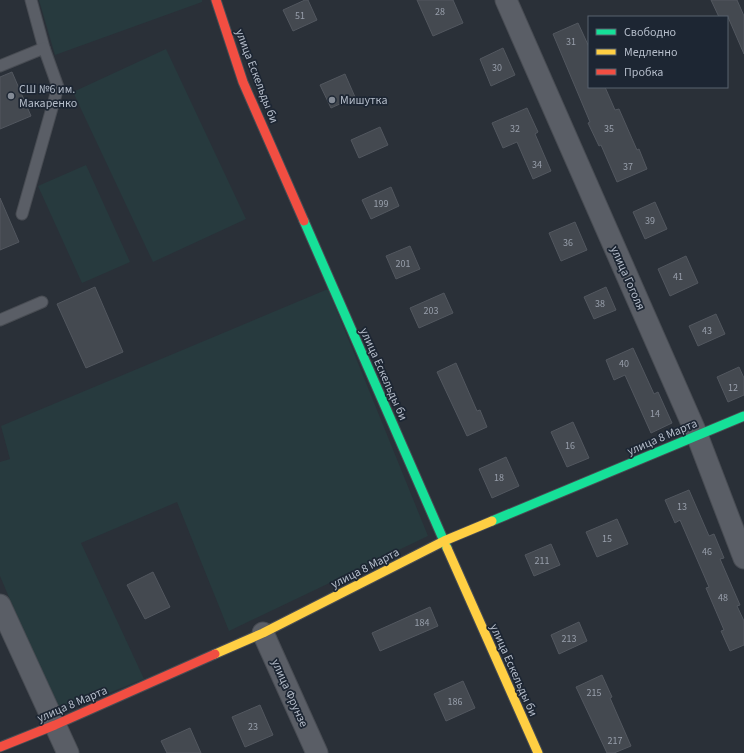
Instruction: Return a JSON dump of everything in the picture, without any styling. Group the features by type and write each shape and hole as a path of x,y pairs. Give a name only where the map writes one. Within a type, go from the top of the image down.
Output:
{"street":[{"name":"улица Гоголя","path":"506,0 697,435 744,558"},
{"name":"улица Ескельды би","path":"218,1 243,82 538,753"},
{"name":"улица 8 Марта","path":"0,747 55,725 263,633 444,542 744,416"},
{"path":"0,605 68,753"},
{"name":"улица Фрунзе","path":"263,633 317,753"}],"lane":[{"path":"22,214 58,87 44,48 31,0"},
{"path":"0,66 44,48"},
{"path":"0,320 42,302"}],"green space":[{"path":"39,0 202,0 202,2 55,55"},
{"path":"166,49 246,219 153,262 73,92"},
{"path":"86,165 130,262 82,283 38,186"},
{"path":"328,289 428,536 229,631 177,502 81,543 144,679 58,713 0,576 0,462 10,459 1,426"}],"building":[{"path":"308,0 317,20 293,31 283,10"},
{"path":"417,0 453,0 463,23 433,36"},
{"path":"711,0 737,0 744,16 744,54 728,16 719,16"},
{"path":"578,23 588,45 588,88 605,88 615,110 619,109 637,150 639,149 647,169 617,182 601,145 599,146 588,123 590,122 553,34"},
{"path":"503,48 515,75 491,86 480,59"},
{"name":"СШ №6 им. Макаренко","path":"12,72 31,116 0,129 0,77"},
{"path":"345,74 355,97 331,108 320,85"},
{"path":"527,108 538,132 535,134 551,171 533,179 517,142 503,148 492,123"},
{"path":"380,127 388,145 359,158 351,140"},
{"path":"391,187 399,206 371,219 362,200"},
{"path":"0,198 19,242 0,250"},
{"path":"655,202 667,229 645,239 633,212"},
{"path":"575,222 587,250 561,261 549,233"},
{"path":"410,246 420,269 396,279 386,256"},
{"path":"686,256 698,283 670,296 658,269"},
{"path":"95,287 123,352 86,368 57,304"},
{"path":"606,287 616,310 594,319 584,297"},
{"path":"444,293 453,313 419,328 410,308"},
{"path":"716,314 725,334 698,346 689,326"},
{"path":"633,348 654,394 658,392 672,423 651,433 625,375 614,380 606,360"},
{"path":"456,363 477,411 480,410 487,427 467,436 437,372"},
{"path":"739,367 744,378 744,395 728,402 717,377"},
{"path":"573,422 589,458 567,467 551,432"},
{"path":"506,457 519,486 492,498 479,469"},
{"path":"689,490 709,536 714,534 724,558 720,559 740,605 737,606 744,621 744,645 730,651 721,631 724,630 706,588 709,587 680,520 675,523 665,500"},
{"path":"617,519 628,544 597,557 586,532"},
{"path":"551,544 560,565 534,576 525,555"},
{"path":"153,572 170,607 145,619 127,585"},
{"path":"430,607 438,626 380,651 372,633"},
{"path":"579,622 587,641 559,654 551,635"},
{"path":"602,675 612,697 610,698 631,746 614,753 607,753 576,687"},
{"path":"463,681 475,708 446,721 434,694"},
{"path":"260,705 273,735 245,747 232,717"},
{"path":"190,728 201,753 167,753 161,741"}],"traffic: fast":[{"path":"304,221 447,548"},
{"path":"492,521 744,416"}],"traffic: slow":[{"path":"215,654 263,633 444,541 492,521"},
{"path":"447,548 538,753"}],"traffic: jam":[{"path":"216,0 243,82 304,221"},
{"path":"0,747 55,725 215,654"}],"place":[{"name":"СШ №6 им. Макаренко","path":"11,96"},
{"name":"Мишутка","path":"332,100"}]}
